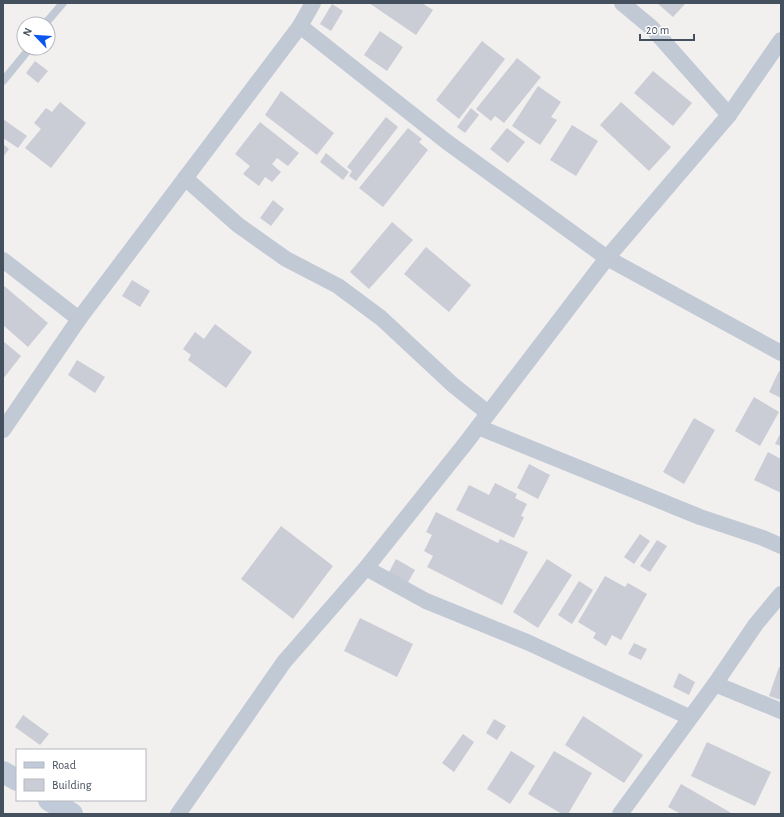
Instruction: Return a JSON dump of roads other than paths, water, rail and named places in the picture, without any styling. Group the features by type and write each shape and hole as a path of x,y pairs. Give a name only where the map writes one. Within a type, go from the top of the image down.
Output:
{"street":[{"path":"3,430 79,318 300,26 313,3"},
{"path":"622,3 652,28 729,115"},
{"path":"300,26 447,142 607,258 781,353"},
{"path":"178,814 284,662 366,568 478,427 607,258 729,115 781,40"},
{"path":"185,178 238,225 286,259 338,286 381,318 453,385 488,413"},
{"path":"3,260 79,318"},
{"path":"478,427 693,514 763,538 781,546"},
{"path":"366,568 426,601 528,642 690,717"},
{"path":"620,814 715,684 756,624 781,594"},
{"path":"715,684 781,711"},
{"path":"3,772 16,779"},
{"path":"51,801 72,814"}],"lane":[{"path":"52,16 63,3"},
{"path":"3,81 23,56"}]}
